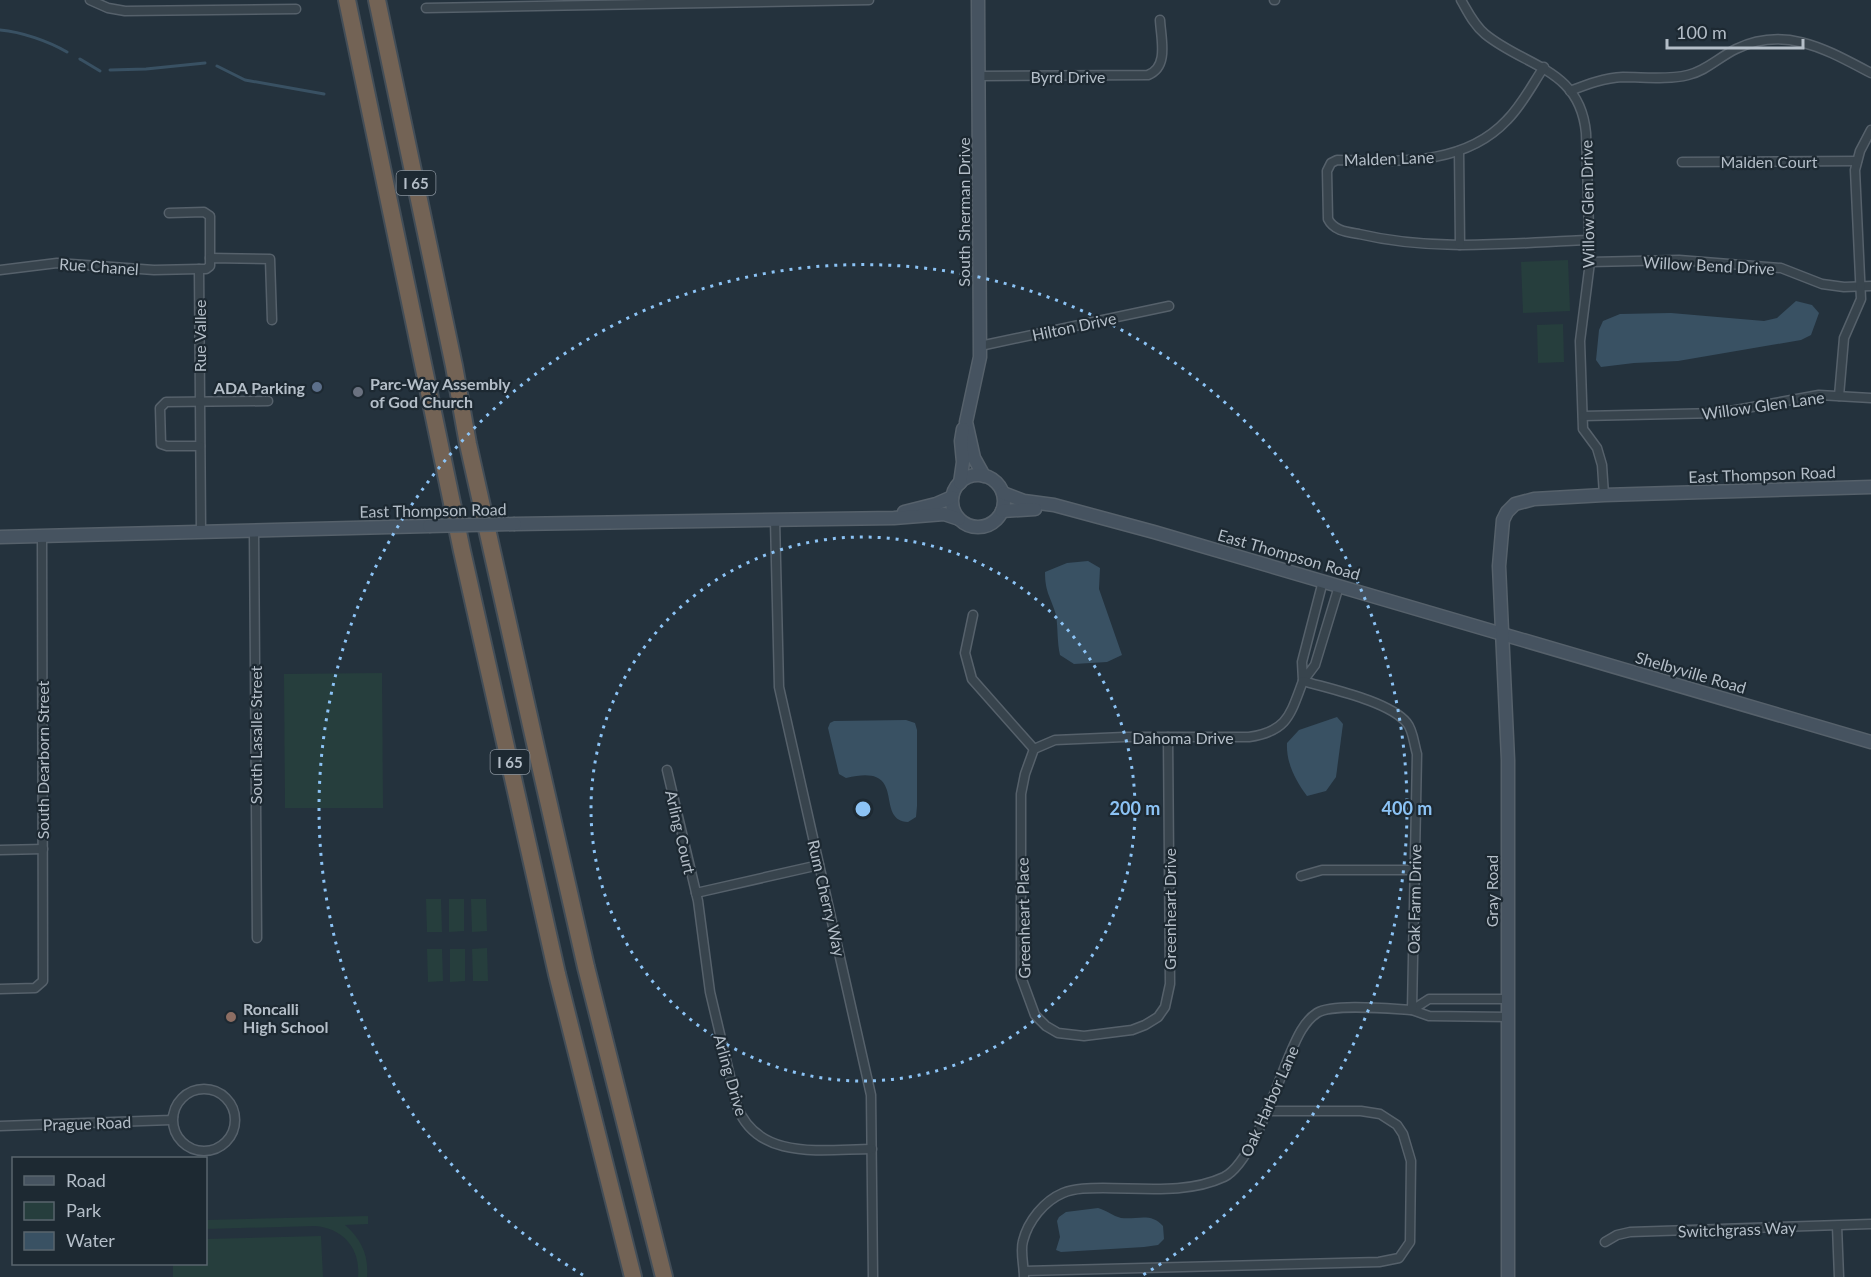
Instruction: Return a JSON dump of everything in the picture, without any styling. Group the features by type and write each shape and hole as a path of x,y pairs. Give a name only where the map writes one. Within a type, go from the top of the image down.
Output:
{"highway":[{"name":"I 65","path":"347,0 472,596 557,974 633,1277"},
{"name":"I 65","path":"377,0 454,366 468,444 537,752 586,967 664,1277"}],"main road":[{"name":"South Sherman Drive","path":"960,483 963,462 962,433 979,364 980,346 978,0"},
{"name":"South Sherman Drive","path":"966,422 974,458 984,476"},
{"path":"984,476 999,485 1003,493 1002,511 998,518 983,526 966,524 955,513 952,497 960,483 967,478 984,476"},
{"name":"East Thompson Road","path":"1511,507 1534,499 1604,495 1871,487"},
{"name":"East Thompson Road","path":"1003,493 1024,501 1066,509 1162,534 1501,633"},
{"name":"East Thompson Road","path":"0,537 867,517 894,515 936,504 952,497"},
{"name":"Gray Road","path":"1508,1277 1508,760 1499,566 1503,520 1511,507"},
{"name":"East Thompson Road","path":"1002,511 1066,509"},
{"name":"East Thompson Road","path":"867,517 894,518 944,514 960,519"},
{"name":"Shelbyville Road","path":"1501,633 1871,742"}],"street":[{"path":"90,0 108,8 125,11 296,9"},
{"path":"426,8 869,0"},
{"name":"Willow Glen Drive","path":"1461,0 1472,19 1484,33 1556,75 1570,90 1582,112 1585,129 1590,262 1580,341 1583,429 1596,448 1602,465 1604,495"},
{"name":"Byrd Drive","path":"978,76 1148,75 1157,71 1162,59 1160,20"},
{"path":"1570,90 1613,78 1688,75 1706,69 1720,57 1739,47 1772,39 1793,40 1826,49 1871,73"},
{"name":"Malden Lane","path":"1461,245 1393,242 1339,230 1331,224 1328,215 1327,174 1329,167 1337,160 1434,158 1459,151 1481,141 1506,121 1544,67"},
{"path":"1839,396 1844,338 1860,304 1855,176 1857,161 1871,130"},
{"path":"1459,151 1461,245 1589,240"},
{"name":"Malden Court","path":"1682,162 1857,161"},
{"path":"169,213 204,212 210,216 210,266 206,269 199,269"},
{"path":"210,258 270,259 272,320"},
{"name":"Willow Bend Drive","path":"1590,262 1679,260 1781,268 1822,284 1844,287 1871,286"},
{"name":"Rue Chanel","path":"0,270 57,263 154,270 199,269"},
{"name":"Rue Vallee","path":"199,269 201,532"},
{"name":"Hilton Drive","path":"980,346 1169,306"},
{"name":"Willow Glen Lane","path":"1583,416 1719,413 1811,396 1871,398"},
{"path":"200,446 161,444 160,408 162,404 166,402 268,401"},
{"name":"Rum Cherry Way","path":"775,520 779,687 869,1084 872,1111 873,1277"},
{"name":"South Lasalle Street","path":"255,531 257,938"},
{"name":"South Dearborn Street","path":"0,989 35,987 41,984 43,977 42,536"},
{"name":"Dahoma Drive","path":"1303,681 1302,662 1323,581"},
{"name":"Dahoma Drive","path":"1034,749 1055,740 1249,737 1267,734 1283,724 1291,712 1303,681 1315,665 1339,586"},
{"path":"973,615 964,653 972,679 1034,749"},
{"name":"Oak Farm Drive","path":"1303,681 1350,694 1384,707 1408,723 1417,754 1412,1010"},
{"name":"Greenheart Drive","path":"1100,1033 1145,1025 1158,1017 1165,1007 1170,984 1168,737"},
{"name":"Greenheart Place","path":"1034,749 1021,794 1022,977 1035,1015 1046,1026 1058,1033 1084,1036 1100,1033"},
{"name":"Arling Court","path":"667,770 696,893"},
{"path":"0,850 43,849"},
{"path":"696,893 819,865"},
{"path":"1301,876 1322,870 1415,870"},
{"name":"Arling Drive","path":"696,893 710,992 742,1119 758,1137 784,1148 872,1149"},
{"name":"Oak Harbor Lane","path":"1412,1010 1429,999 1508,999"},
{"name":"Oak Harbor Lane","path":"1024,1274 1022,1243 1038,1212 1063,1193 1083,1188 1188,1188 1226,1176 1238,1167 1250,1148 1300,1031 1318,1012 1340,1008 1412,1010 1429,1016 1508,1017"},
{"path":"206,1089 215,1091 229,1102 235,1120 229,1138 214,1150 204,1151 195,1150 180,1140 173,1124 173,1116 181,1100 188,1094 206,1089"},
{"path":"1024,1274 1378,1262 1399,1258 1410,1242 1411,1161 1403,1134 1397,1125 1380,1114 1361,1111 1266,1111"},
{"name":"Prague Road","path":"0,1126 171,1120 173,1116"},
{"name":"Switchgrass Way","path":"1605,1242 1617,1235 1630,1232 1871,1224"},
{"path":"1837,1226 1839,1277"}],"green space":[{"path":"1568,260 1570,311 1523,313 1521,262"},
{"path":"1563,324 1564,362 1538,363 1537,325"},
{"path":"382,673 383,808 285,808 284,674"},
{"path":"426,899 441,899 442,932 427,932"},
{"path":"449,899 464,899 464,931 449,932"},
{"path":"471,899 486,899 487,931 472,932"},
{"path":"487,948 488,981 473,981 472,949"},
{"path":"427,949 442,949 443,981 428,982"},
{"path":"450,949 465,949 465,981 450,982"},
{"path":"368,1216 368,1224 345,1225 363,1248 367,1262 367,1277 358,1277 353,1249 342,1236 334,1231 315,1226 207,1229 207,1220"},
{"path":"321,1236 323,1277 173,1277 173,1265 207,1265 207,1239"}],"water":[{"path":"1796,301 1812,305 1819,313 1811,335 1801,340 1678,361 1601,367 1596,360 1599,330 1603,321 1620,314 1671,313 1764,321 1777,318"},
{"path":"1088,561 1100,568 1099,589 1122,655 1107,662 1074,664 1060,655 1056,615 1047,590 1045,572 1067,563"},
{"path":"1337,717 1343,724 1336,777 1326,791 1307,796 1292,771 1287,743 1299,730"},
{"path":"906,720 915,723 917,730 916,817 908,822 898,819 893,812 885,784 878,778 866,775 846,778 839,774 828,728 834,721"},
{"path":"1098,1208 1121,1218 1154,1219 1163,1226 1164,1239 1158,1245 1144,1247 1061,1252 1056,1250 1060,1237 1057,1221 1059,1217 1066,1212"}],"waterway":[{"path":"0,30 35,38 67,52"},
{"path":"80,59 100,71"},
{"path":"110,70 205,63"},
{"path":"217,66 245,80 324,94"}],"place":[{"name":"ADA Parking","path":"317,387"},
{"name":"Parc-Way Assembly of God Church","path":"358,392"},
{"name":"Roncalli High School","path":"231,1017"}]}
